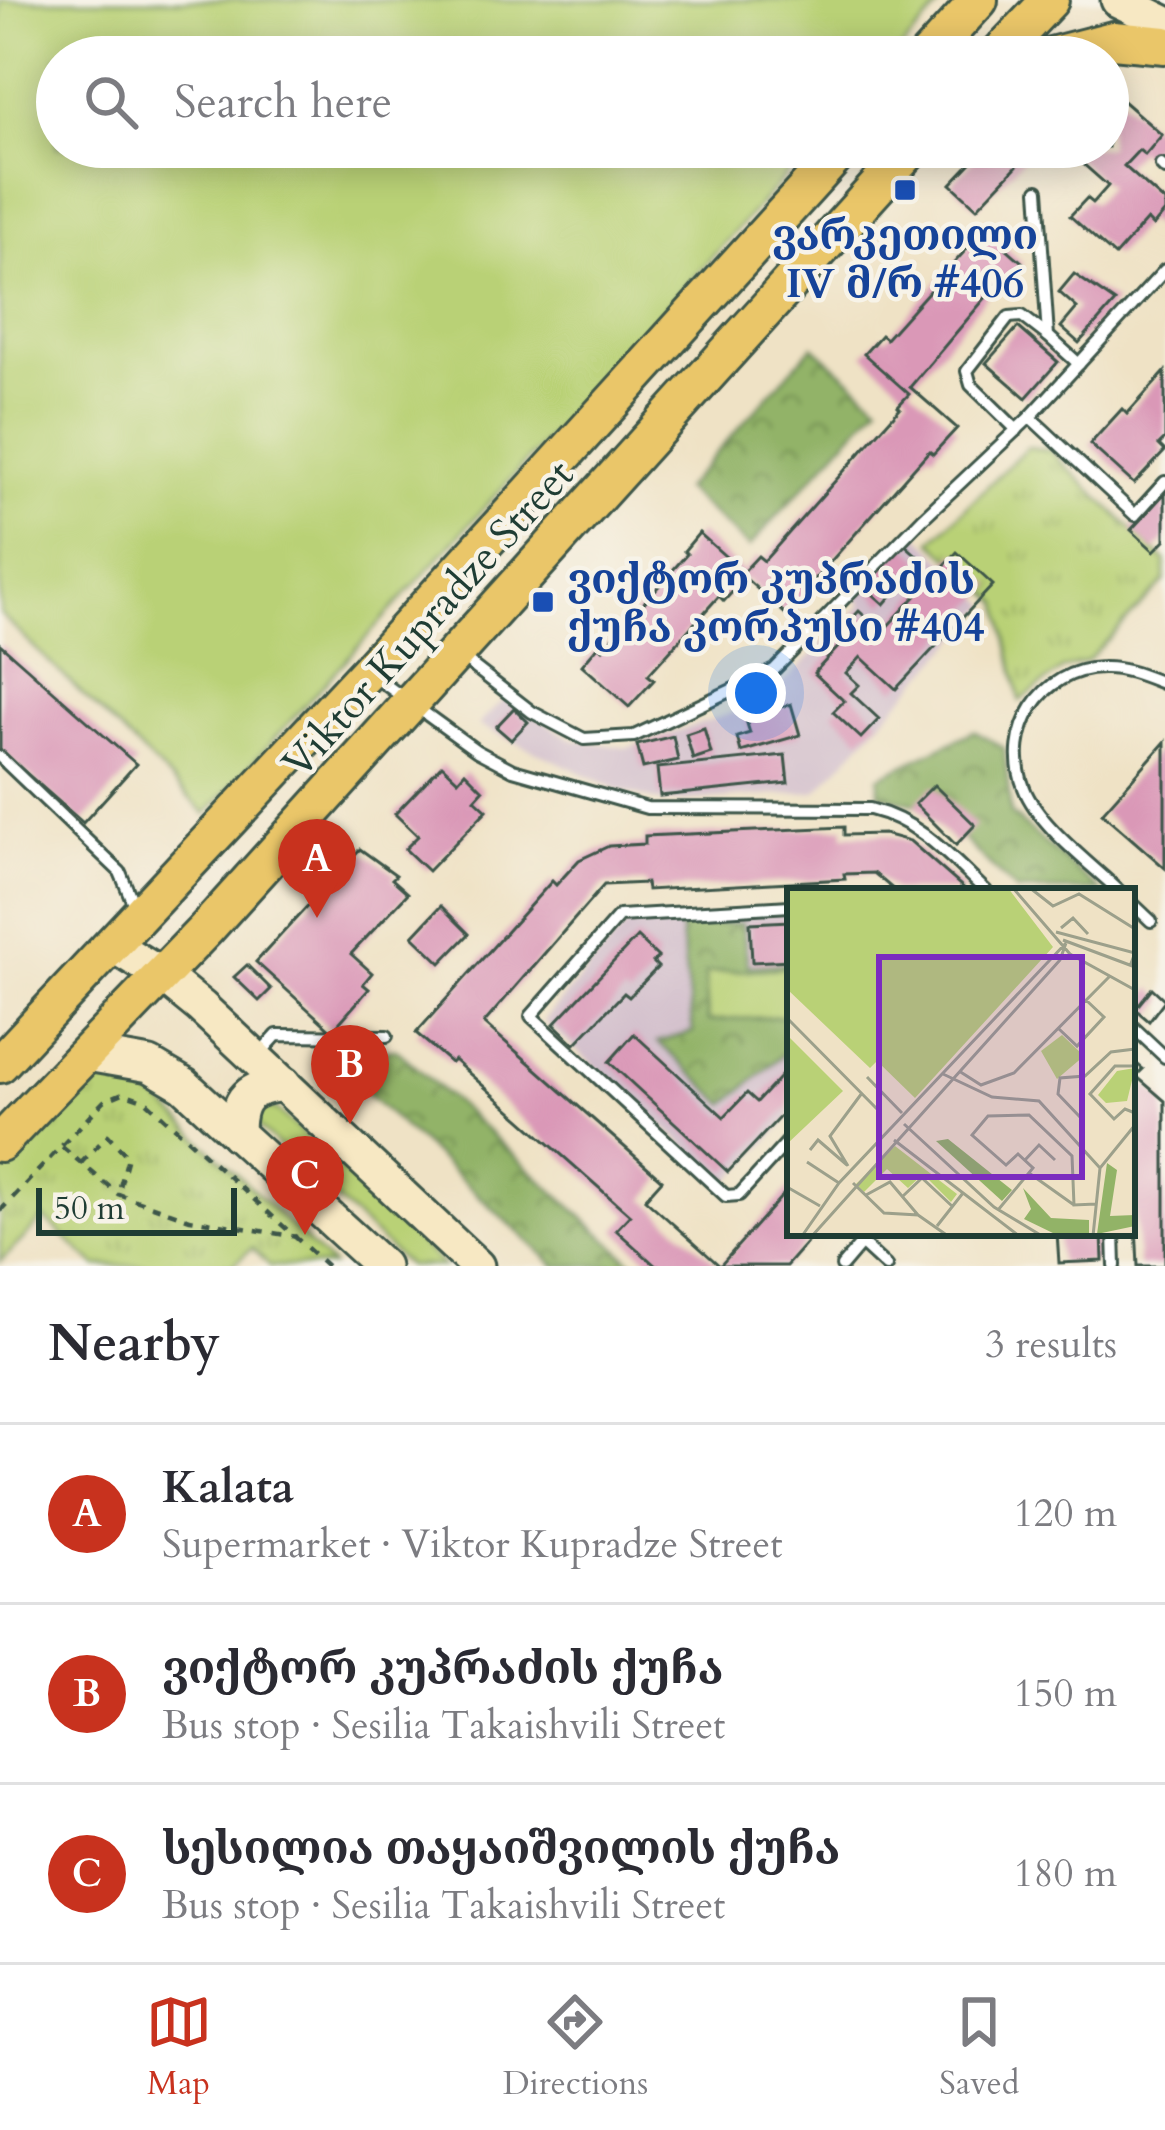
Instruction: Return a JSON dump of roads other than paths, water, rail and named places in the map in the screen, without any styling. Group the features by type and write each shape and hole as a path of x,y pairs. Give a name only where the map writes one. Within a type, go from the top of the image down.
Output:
{"main road":[{"path":"947,36 980,0"},
{"path":"1016,36 1050,0"},
{"path":"1118,0 1165,23"},
{"path":"1129,42 1165,45"},
{"name":"Viktor Kupradze Street","path":"0,1064 367,672 825,168"},
{"name":"Viktor Kupradze Street","path":"0,1143 163,976 895,168"},
{"path":"114,946 163,976 477,1266"},
{"path":"87,1054 150,1065 184,1085 382,1266"},
{"path":"237,1134 237,1116 249,1094 260,1087 284,1084"}],"lane":[{"path":"1038,190 1048,336"},
{"path":"457,654 532,712 584,739 634,736 775,670 922,519 1030,417 1165,270"},
{"path":"1017,430 971,386 969,364 1009,317 1022,316 1079,364"},
{"path":"1030,417 1135,514 1165,482"},
{"path":"1116,888 1043,818 1024,790 1018,761 1022,721 1040,693 1064,677 1098,668 1128,670 1165,684"},
{"path":"367,672 478,751 513,770 647,808 870,809 891,814 917,826 983,888"},
{"path":"0,757 120,872 139,918"},
{"path":"787,906 620,916 531,1016 726,1196 739,1196 787,1142"},
{"path":"1135,906 1150,921"},
{"path":"1135,1029 1165,1057"},
{"path":"256,1058 277,1035 387,1036"},
{"path":"842,1266 866,1238 886,1266"}],"place":[{"name":"ვარკეთილი IV მ/რ #406","path":"905,190"},
{"name":"ვიქტორ კუპრაძის ქუჩა კორპუსი #404","path":"543,602"},
{"name":"Kalata","path":"317,918"},
{"name":"ვიქტორ კუპრაძის ქუჩა","path":"350,1124"},
{"name":"სესილია თაყაიშვილის ქუჩა","path":"305,1235"}]}
